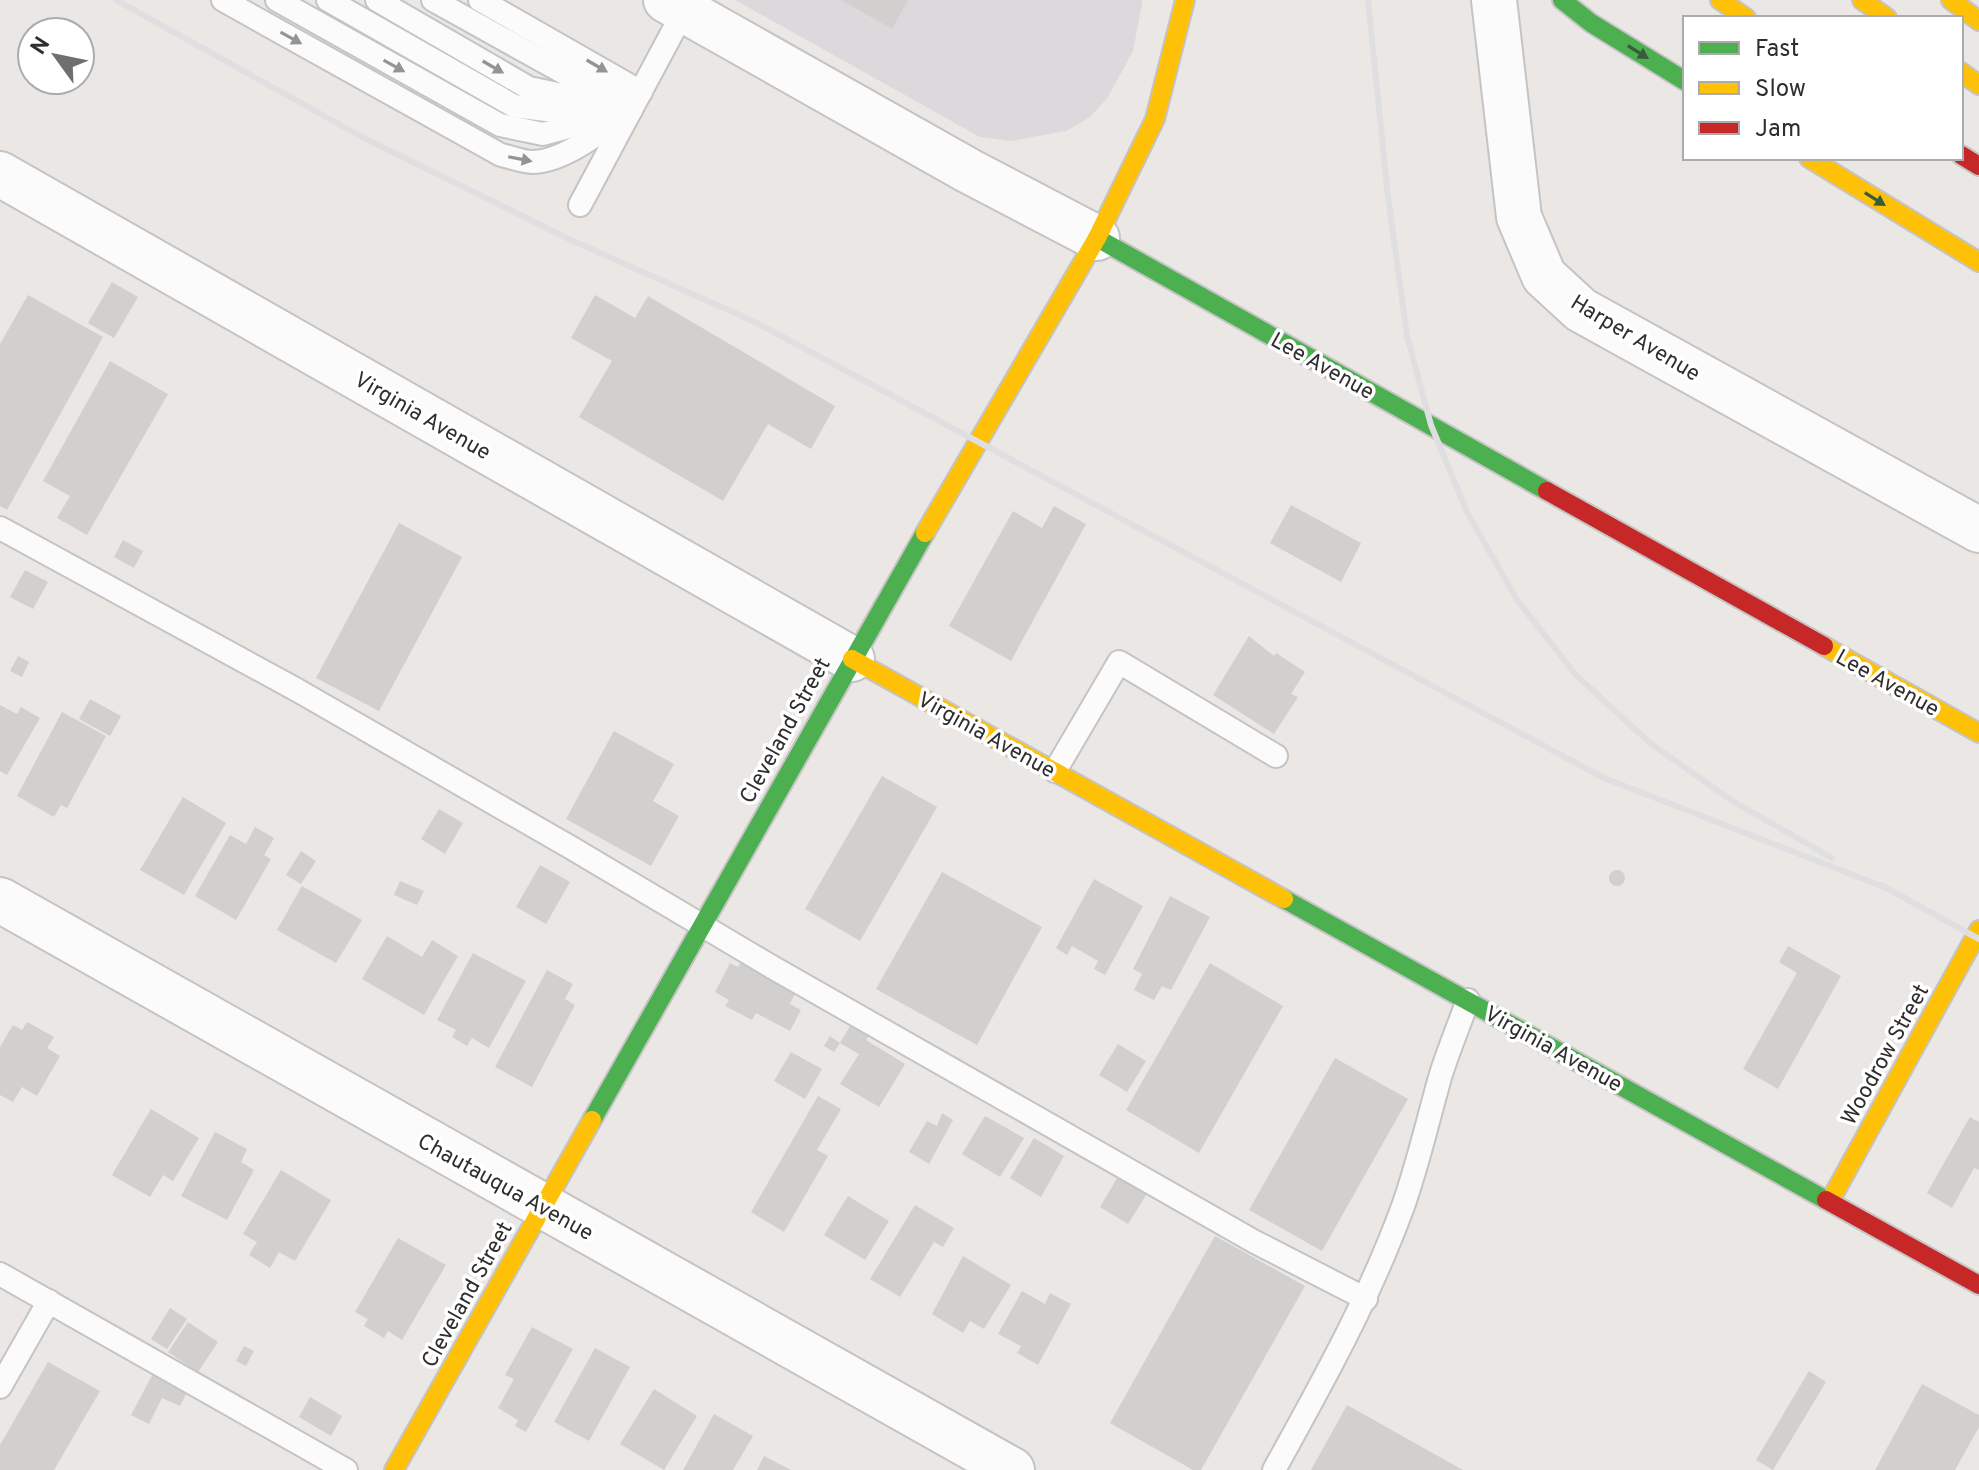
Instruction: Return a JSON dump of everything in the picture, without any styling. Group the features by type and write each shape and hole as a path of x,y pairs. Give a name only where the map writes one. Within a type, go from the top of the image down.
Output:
{"main road":[{"name":"Cleveland Street","path":"394,1470 852,659 1097,238 1155,119 1185,0"},
{"path":"1562,0 1591,23 1683,80"},
{"path":"1720,0 1743,16"},
{"path":"1862,0 1884,16"},
{"path":"1951,0 1979,21"},
{"path":"1812,160 1979,262"},
{"name":"Lee Avenue","path":"1097,238 1979,733"},
{"name":"Virginia Avenue","path":"852,659 1979,1285"},
{"name":"Woodrow Street","path":"1830,1201 1979,930"}],"street":[{"name":"Harper Avenue","path":"1494,0 1519,217 1544,276 1581,310 1979,530"},
{"name":"Lee Avenue","path":"680,4 969,171 1097,238"},
{"name":"Virginia Avenue","path":"0,174 852,659"},
{"name":"Chautauqua Avenue","path":"0,900 1012,1470"}],"lane":[{"path":"223,0 501,155 532,162 557,156 583,142 636,101"},
{"path":"277,0 500,125 543,134 636,101"},
{"path":"328,0 514,106 554,111 636,101"},
{"path":"377,0 529,88 636,101"},
{"path":"433,0 636,101"},
{"path":"480,0 636,101"},
{"path":"580,205 636,101 680,4"},
{"path":"0,528 297,690 1255,1242 1366,1299"},
{"path":"1055,771 1119,662 1276,756"},
{"path":"1274,1470 1366,1299 1403,1208 1442,1073 1468,1000"},
{"path":"0,1274 346,1470"},
{"path":"0,1387 49,1301"}],"shaded area":[{"path":"735,0 1142,0 1142,4 1133,51 1108,97 1090,117 1066,131 1011,141 980,137"}],"building":[{"path":"841,0 908,0 892,29"},
{"path":"112,282 138,297 114,338 88,323"},
{"path":"28,295 103,337 7,510 0,506 0,344"},
{"path":"595,295 635,318 648,296 835,406 811,449 768,424 723,501 579,417 612,361 571,338"},
{"path":"110,361 168,394 87,535 57,518 70,496 43,481"},
{"path":"1291,505 1361,543 1341,582 1270,543"},
{"path":"1054,506 1086,524 1011,661 949,626 1013,511 1042,528"},
{"path":"399,523 462,557 379,711 316,678"},
{"path":"123,540 143,551 134,568 114,557"},
{"path":"25,570 48,582 33,609 10,597"},
{"path":"1249,636 1274,656 1276,653 1305,672 1291,694 1298,697 1274,734 1213,695"},
{"path":"18,656 29,662 22,677 10,671"},
{"path":"90,699 121,716 110,736 79,719"},
{"path":"0,705 17,714 21,707 40,718 7,775 0,771"},
{"path":"62,712 106,736 67,808 61,805 54,817 17,796"},
{"path":"614,731 674,764 653,801 679,816 651,866 566,819"},
{"path":"882,776 937,807 860,941 805,909"},
{"path":"183,797 226,823 184,895 140,870"},
{"path":"439,809 463,823 445,854 421,839"},
{"path":"255,827 274,838 264,855 271,859 236,920 195,896 230,835 246,844"},
{"path":"301,851 316,861 301,884 286,875"},
{"path":"540,865 570,882 546,924 516,907"},
{"path":"1614,870 1620,870 1625,878 1623,884 1614,886 1609,881 1609,875"},
{"path":"942,872 1042,927 977,1045 876,989"},
{"path":"1094,879 1143,906 1105,975 1094,969 1098,961 1072,946 1067,955 1056,948"},
{"path":"400,881 424,891 417,905 394,895"},
{"path":"302,886 362,920 336,963 277,930"},
{"path":"1170,896 1210,917 1171,990 1162,986 1154,1000 1134,990 1142,974 1133,969"},
{"path":"387,936 422,957 432,940 458,956 424,1015 362,979"},
{"path":"1788,946 1841,976 1778,1089 1743,1069 1797,973 1779,962"},
{"path":"473,953 526,981 489,1048 472,1038 467,1046 452,1037 456,1030 437,1020"},
{"path":"743,958 798,988 790,1004 801,1010 790,1031 756,1013 752,1020 725,1006 729,1000 715,992 730,963 738,967"},
{"path":"1210,963 1283,1006 1199,1153 1126,1110"},
{"path":"547,970 573,984 565,999 575,1005 532,1087 495,1067"},
{"path":"27,1022 54,1037 47,1048 60,1056 37,1096 22,1087 13,1102 0,1095 0,1047 13,1025 22,1030"},
{"path":"852,1023 870,1034 866,1040 905,1064 879,1107 840,1084 859,1054 840,1043"},
{"path":"830,1036 840,1043 834,1052 824,1046"},
{"path":"1118,1044 1146,1061 1127,1092 1099,1075"},
{"path":"791,1052 822,1069 805,1099 774,1081"},
{"path":"1335,1058 1408,1099 1322,1251 1249,1210"},
{"path":"818,1096 841,1109 817,1150 828,1156 784,1232 751,1212"},
{"path":"151,1109 199,1138 173,1181 163,1175 150,1197 112,1175"},
{"path":"942,1113 953,1120 929,1164 909,1152 927,1121 937,1126"},
{"path":"985,1116 1024,1138 1000,1177 962,1154"},
{"path":"1970,1117 1979,1122 1979,1170 1974,1168 1952,1208 1927,1193"},
{"path":"215,1132 247,1149 241,1162 254,1170 227,1220 181,1196"},
{"path":"1034,1138 1064,1156 1041,1197 1010,1178"},
{"path":"281,1170 331,1200 295,1261 279,1252 270,1268 249,1255 257,1242 243,1234"},
{"path":"1119,1175 1148,1192 1128,1224 1100,1207"},
{"path":"848,1196 889,1221 865,1260 824,1235"},
{"path":"915,1205 954,1228 943,1247 934,1242 900,1297 870,1279"},
{"path":"1215,1236 1305,1286 1201,1470 1193,1470 1110,1423"},
{"path":"398,1238 446,1265 402,1340 388,1331 384,1338 364,1326 368,1319 355,1312"},
{"path":"963,1256 1011,1285 984,1329 970,1321 963,1333 932,1314"},
{"path":"1022,1291 1045,1304 1050,1293 1071,1304 1038,1365 1017,1353 1021,1346 998,1334"},
{"path":"170,1308 187,1319 167,1349 151,1339"},
{"path":"188,1322 218,1342 198,1372 168,1352"},
{"path":"532,1327 573,1349 526,1432 515,1426 518,1420 498,1408 514,1379 505,1375"},
{"path":"244,1346 254,1351 246,1366 236,1361"},
{"path":"595,1348 630,1367 589,1441 554,1422"},
{"path":"48,1362 100,1391 54,1470 0,1470 0,1445"},
{"path":"155,1370 189,1388 180,1406 162,1398 149,1424 131,1415"},
{"path":"1809,1371 1826,1382 1773,1470 1756,1460"},
{"path":"1922,1384 1979,1415 1979,1427 1955,1470 1875,1470"},
{"path":"654,1389 697,1416 664,1470 620,1444"},
{"path":"310,1397 342,1416 331,1436 299,1417"},
{"path":"1347,1405 1463,1470 1311,1470"},
{"path":"714,1414 753,1436 733,1470 683,1470"},
{"path":"764,1456 791,1470 757,1470"}],"railway":[{"path":"116,0 362,137 571,240 755,322 1604,778 1889,889"},
{"path":"1368,0 1388,197 1407,336 1431,425 1467,512 1517,600 1577,676 1650,743 1734,802 1832,858"},
{"path":"1881,885 1979,939"}],"traffic: fast":[{"path":"1562,0 1591,23 1683,80"},
{"path":"1097,238 1547,491"},
{"path":"592,1120 925,533"},
{"path":"1284,899 1826,1200"}],"traffic: slow":[{"path":"925,533 1097,238 1155,119 1185,0"},
{"path":"1720,0 1743,16"},
{"path":"1862,0 1884,16"},
{"path":"1951,0 1979,21"},
{"path":"1963,73 1979,85"},
{"path":"1812,160 1979,262"},
{"path":"1824,646 1979,733"},
{"path":"852,659 1284,899"},
{"path":"1830,1201 1979,930"},
{"path":"394,1470 592,1120"}],"traffic: jam":[{"path":"1963,156 1979,166"},
{"path":"1547,491 1824,646"},
{"path":"1826,1200 1979,1285"}]}
